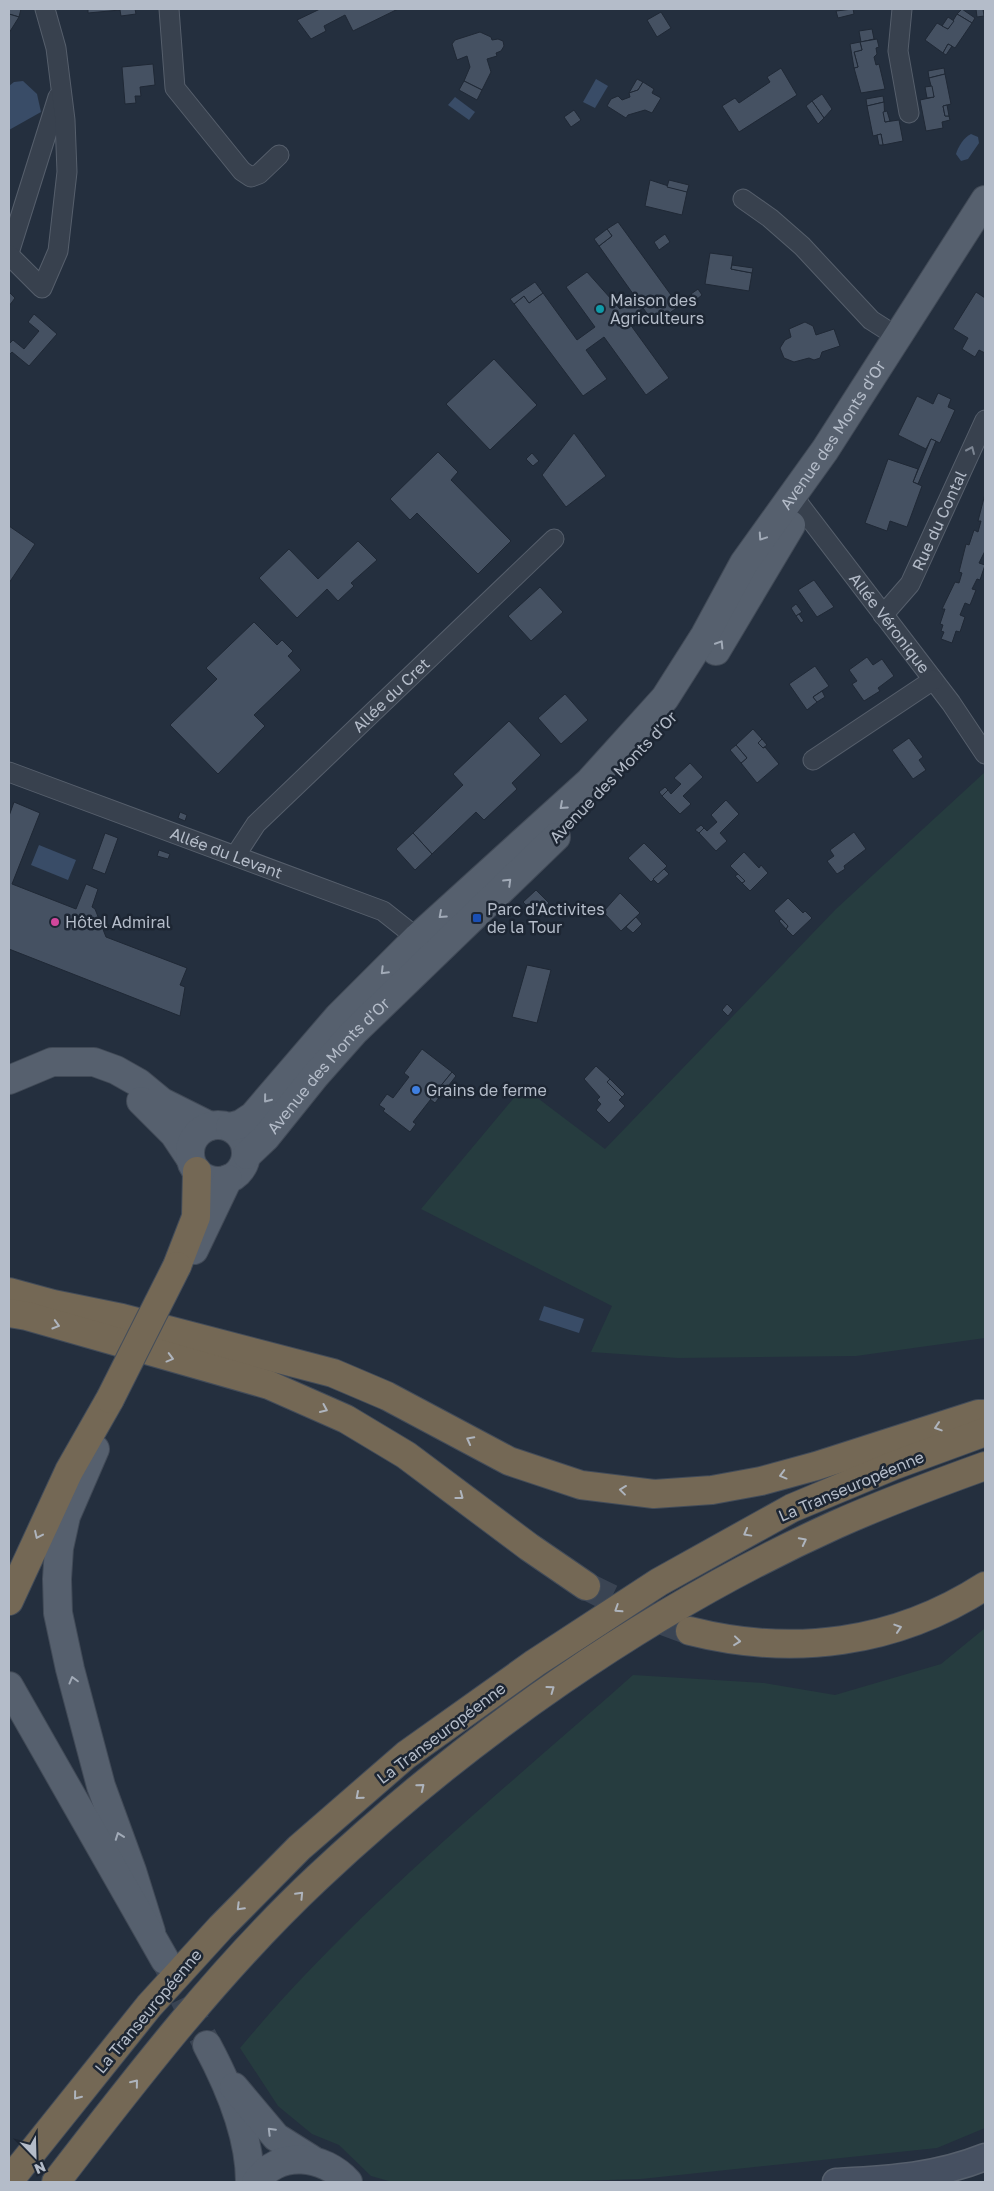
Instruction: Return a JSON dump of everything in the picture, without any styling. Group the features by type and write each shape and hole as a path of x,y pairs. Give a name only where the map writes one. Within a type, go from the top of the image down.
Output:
{"highway":[{"path":"9,1601 69,1471 114,1400 181,1269 196,1217 194,1165"},
{"path":"9,1292 53,1304 122,1318 333,1373 387,1396 509,1461 581,1485 654,1494 712,1490 816,1466 978,1414 985,1414"},
{"path":"9,1313 28,1316 270,1385 346,1419 406,1455 529,1547 586,1586"},
{"name":"La Transeuropéenne","path":"9,2181 149,2006 221,1927 299,1848 406,1755 535,1662 659,1582 709,1554 792,1508 895,1465 985,1432"},
{"name":"La Transeuropéenne","path":"56,2182 229,1969 315,1880 386,1815 456,1759 626,1638 728,1579 834,1525 985,1466"},
{"path":"690,1631 725,1640 774,1645 818,1644 894,1630 926,1618 985,1586"}],"main road":[{"name":"Avenue des Monts d'Or","path":"220,1126 241,1124 253,1116 338,1017 426,945 603,792 677,711 721,644 796,502 841,447 896,336 985,200"},
{"name":"Avenue des Monts d'Or","path":"247,1155 266,1136 426,945"},
{"path":"9,1080 52,1062 94,1062 116,1070 139,1082 169,1106 220,1126 243,1138 247,1155 240,1171 228,1180 181,1269"},
{"path":"9,1098 34,1082 57,1075 83,1075 106,1080 128,1091 146,1105 174,1134 202,1176 214,1181 228,1180"},
{"path":"194,1165 192,1142 196,1135 220,1126"},
{"path":"114,1400 66,1516 59,1548 57,1579 58,1613 70,1669 102,1786 151,1932"},
{"path":"9,1686 151,1932 165,1960"},
{"path":"207,2044 220,2070 247,2145 250,2160 250,2182"},
{"path":"220,2070 276,2137 311,2159 326,2164 340,2172 348,2182"},
{"path":"256,2182 260,2176 275,2165 292,2159 311,2159"}],"street":[{"path":"45,9 56,48 61,86 67,172 58,251 42,288 9,254 61,86"},
{"path":"169,9 174,88 247,174 252,177 259,174 279,155"},
{"path":"902,9 898,51 909,112"},
{"path":"743,199 770,218 802,246 871,320 896,336"},
{"name":"Rue du Contal","path":"883,615 910,584 985,420"},
{"name":"Allée Véronique","path":"796,502 933,680 985,754"},
{"name":"Allée du Cret","path":"235,856 256,824 554,538"},
{"path":"813,760 933,680"},
{"name":"Allée du Levant","path":"9,772 382,911 426,945"},
{"path":"836,2182 899,2179 940,2172 985,2157"}],"green space":[{"path":"985,772 985,1338 856,1356 678,1358 591,1352 612,1306 421,1209 523,1087 605,1149 836,909"},
{"path":"985,1628 985,2128 937,2148 641,2179 544,2182 392,2182 371,2176 339,2145 312,2134 278,2106 240,2048 284,1997 379,1901 429,1854 633,1675 764,1683 835,1695 941,1664"}],"water":[{"path":"596,79 608,86 595,108 583,102"},
{"path":"23,81 37,94 41,112 9,130 9,86 14,82"},
{"path":"455,97 475,112 469,120 448,105"},
{"path":"971,134 978,137 979,143 968,159 961,161 956,154 957,151 968,135"},
{"path":"39,845 76,860 68,880 31,865"},
{"path":"544,1306 584,1319 579,1333 539,1320"}],"building":[{"path":"9,9 21,9 19,17 9,14"},
{"path":"88,9 135,9 136,14 121,16 120,10 88,13"},
{"path":"320,9 398,9 353,31 345,15 324,26 326,31 311,39 297,20"},
{"path":"853,9 854,14 838,18 836,11"},
{"path":"962,9 975,18 972,23 957,14"},
{"path":"976,9 983,9 984,16 977,17"},
{"path":"661,12 671,28 657,37 647,20"},
{"path":"9,14 19,17 9,33"},
{"path":"957,14 972,23 955,48 948,44 943,53 925,40 937,23 948,29"},
{"path":"948,17 954,21 948,29 942,26"},
{"path":"872,29 874,39 861,42 859,31"},
{"path":"480,32 491,37 492,40 498,39 503,41 504,46 501,51 496,53 497,56 487,59 491,72 482,90 464,81 470,67 467,56 457,60 452,44 455,40"},
{"path":"877,39 879,47 876,48 877,54 874,57 876,65 879,64 885,89 861,93 854,68 858,67 854,52 862,50 860,42"},
{"path":"860,42 862,50 854,52 858,67 854,68 850,44"},
{"path":"948,44 952,46 946,55 943,53"},
{"path":"153,64 155,85 140,87 141,96 135,96 136,103 125,104 122,67"},
{"path":"781,68 797,95 739,132 722,106 735,98 739,103 770,82 767,77"},
{"path":"944,68 945,74 929,78 928,71"},
{"path":"945,74 951,104 943,106 945,116 949,116 950,120 942,122 943,128 926,131 920,100 934,97 929,78"},
{"path":"637,79 643,82 638,90 629,93"},
{"path":"464,81 482,90 477,100 459,90"},
{"path":"643,82 654,89 652,93 661,98 652,113 645,110 628,115 626,118 607,106 611,99 618,96 622,100 630,97 629,93 638,90"},
{"path":"932,86 934,97 927,98 925,87"},
{"path":"822,94 832,109 824,118 812,101"},
{"path":"883,96 884,102 867,106 866,99"},
{"path":"812,101 824,118 818,124 806,106"},
{"path":"884,102 885,122 899,120 903,141 883,145 881,134 873,136 867,106"},
{"path":"947,105 949,116 945,116 943,106"},
{"path":"574,110 581,120 571,127 564,117"},
{"path":"887,111 890,121 885,122 883,112"},
{"path":"881,134 883,145 879,145 877,135"},
{"path":"650,180 687,192 682,215 645,206"},
{"path":"669,180 689,185 687,192 667,187"},
{"name":"Maison des Agriculteurs","path":"618,222 679,306 655,324 643,308 627,320 669,378 646,395 604,337 586,350 607,379 583,396 514,304 524,296 529,303 543,293 577,340 595,327 566,287 587,272 620,309 636,298 599,246 612,236 607,229"},
{"path":"607,229 612,236 599,246 594,239"},
{"path":"665,234 670,242 659,250 654,242"},
{"path":"710,253 733,256 731,269 752,273 749,291 705,284"},
{"path":"732,265 753,268 752,273 731,269"},
{"path":"535,282 543,293 529,303 524,296 514,304 510,299"},
{"path":"698,289 702,295 696,300 691,294"},
{"path":"9,292 15,298 9,306"},
{"path":"976,292 985,298 985,353 979,350 975,357 962,349 968,338 953,329"},
{"path":"34,314 57,334 29,366 12,352 9,355 9,344 13,340 24,349 39,331 28,322"},
{"path":"805,322 813,326 816,335 834,329 840,346 822,352 820,358 814,360 809,358 794,362 784,358 780,348 785,340 791,337 789,329"},
{"path":"494,359 537,405 490,450 446,404"},
{"path":"938,393 951,399 948,407 955,410 940,443 931,439 926,449 898,435 917,396 933,404"},
{"path":"574,433 606,476 566,507 542,475"},
{"path":"931,439 936,441 918,484 913,482"},
{"path":"438,452 458,472 451,480 511,541 478,574 417,513 410,520 390,499"},
{"path":"532,453 539,461 533,466 526,459"},
{"path":"888,459 918,469 913,482 922,486 907,527 890,521 887,531 865,523"},
{"path":"985,494 985,551 979,563 985,565 980,580 977,579 972,589 976,590 970,605 965,603 960,615 965,617 960,632 956,631 952,643 941,639 944,632 941,631 943,625 940,624 945,609 942,609 955,582 959,583 962,573 959,572 966,544 969,545 974,530 978,532 981,521 978,521"},
{"path":"9,526 35,544 9,583"},
{"path":"358,541 377,560 351,583 354,586 338,601 327,589 297,618 259,578 289,549 318,579"},
{"path":"814,580 834,607 817,617 798,590"},
{"path":"540,587 563,612 531,641 508,616"},
{"path":"796,604 802,612 796,616 791,608"},
{"path":"799,614 804,621 801,623 796,616"},
{"path":"254,622 277,645 282,640 293,651 288,656 301,670 254,715 265,726 218,774 170,725 217,679 206,668"},
{"path":"867,657 873,665 882,659 894,676 878,688 880,691 864,701 852,684 857,681 849,670"},
{"path":"815,666 829,686 813,697 817,702 807,710 789,684"},
{"path":"822,691 825,697 817,702 813,697"},
{"path":"565,694 588,720 561,744 538,718"},
{"path":"509,721 541,755 512,783 517,789 484,820 476,812 432,854 413,833 463,785 453,774"},
{"path":"753,729 762,739 758,743 763,748 765,747 779,764 757,783 741,763 747,758 736,745"},
{"path":"909,738 923,757 919,760 926,770 913,779 892,750"},
{"path":"762,739 767,745 763,748 758,743"},
{"path":"736,745 747,758 741,763 730,750"},
{"path":"690,763 703,777 683,796 691,804 680,814 662,796 668,790 671,794 681,784 674,778"},
{"path":"665,787 668,790 662,796 659,792"},
{"path":"726,800 739,814 720,833 727,841 716,851 699,833 704,828 707,831 717,822 711,815"},
{"name":"Hôtel Admiral","path":"14,802 40,813 12,884 76,909 86,884 98,889 92,907 95,909 106,937 187,968 180,985 185,987 180,1016 9,949 9,816"},
{"path":"180,812 187,815 185,821 178,818"},
{"path":"701,825 704,828 699,833 695,830"},
{"path":"854,832 866,849 837,874 827,861 834,856 830,850"},
{"path":"105,833 118,838 105,874 92,869"},
{"path":"413,833 432,854 415,870 396,849"},
{"path":"644,843 667,866 651,882 628,858"},
{"path":"159,850 170,854 168,859 157,856"},
{"path":"744,852 759,868 761,865 768,873 750,891 742,883 745,881 730,866"},
{"path":"664,869 669,874 658,884 653,879"},
{"path":"738,874 745,881 742,883 735,876"},
{"path":"536,890 549,903 536,915 523,902"},
{"path":"620,893 640,913 621,931 603,912"},
{"path":"788,898 803,913 805,911 812,918 793,936 786,929 788,926 774,911"},
{"path":"636,917 642,924 633,933 626,927"},
{"path":"781,919 788,926 786,929 779,921"},
{"path":"527,965 551,970 537,1023 512,1017"},
{"path":"727,1004 733,1010 728,1016 722,1010"},
{"path":"422,1049 452,1072 413,1122 416,1124 410,1132 383,1111 385,1109 379,1105 387,1094 393,1098 409,1077 404,1073"},
{"path":"596,1066 610,1079 607,1082 622,1097 619,1100 625,1106 609,1123 596,1110 601,1104 597,1100 600,1097 584,1079"},
{"path":"452,1072 456,1076 435,1103 430,1099"},
{"path":"610,1079 625,1094 622,1097 607,1082"}],"tunnel":[{"path":"586,1586 641,1613 690,1631"},
{"path":"165,1960 207,2045"}],"place":[{"name":"Maison des Agriculteurs","path":"600,309"},
{"name":"Parc d'Activites de la Tour","path":"477,918"},
{"name":"Hôtel Admiral","path":"55,922"},
{"name":"Grains de ferme","path":"416,1090"}]}
